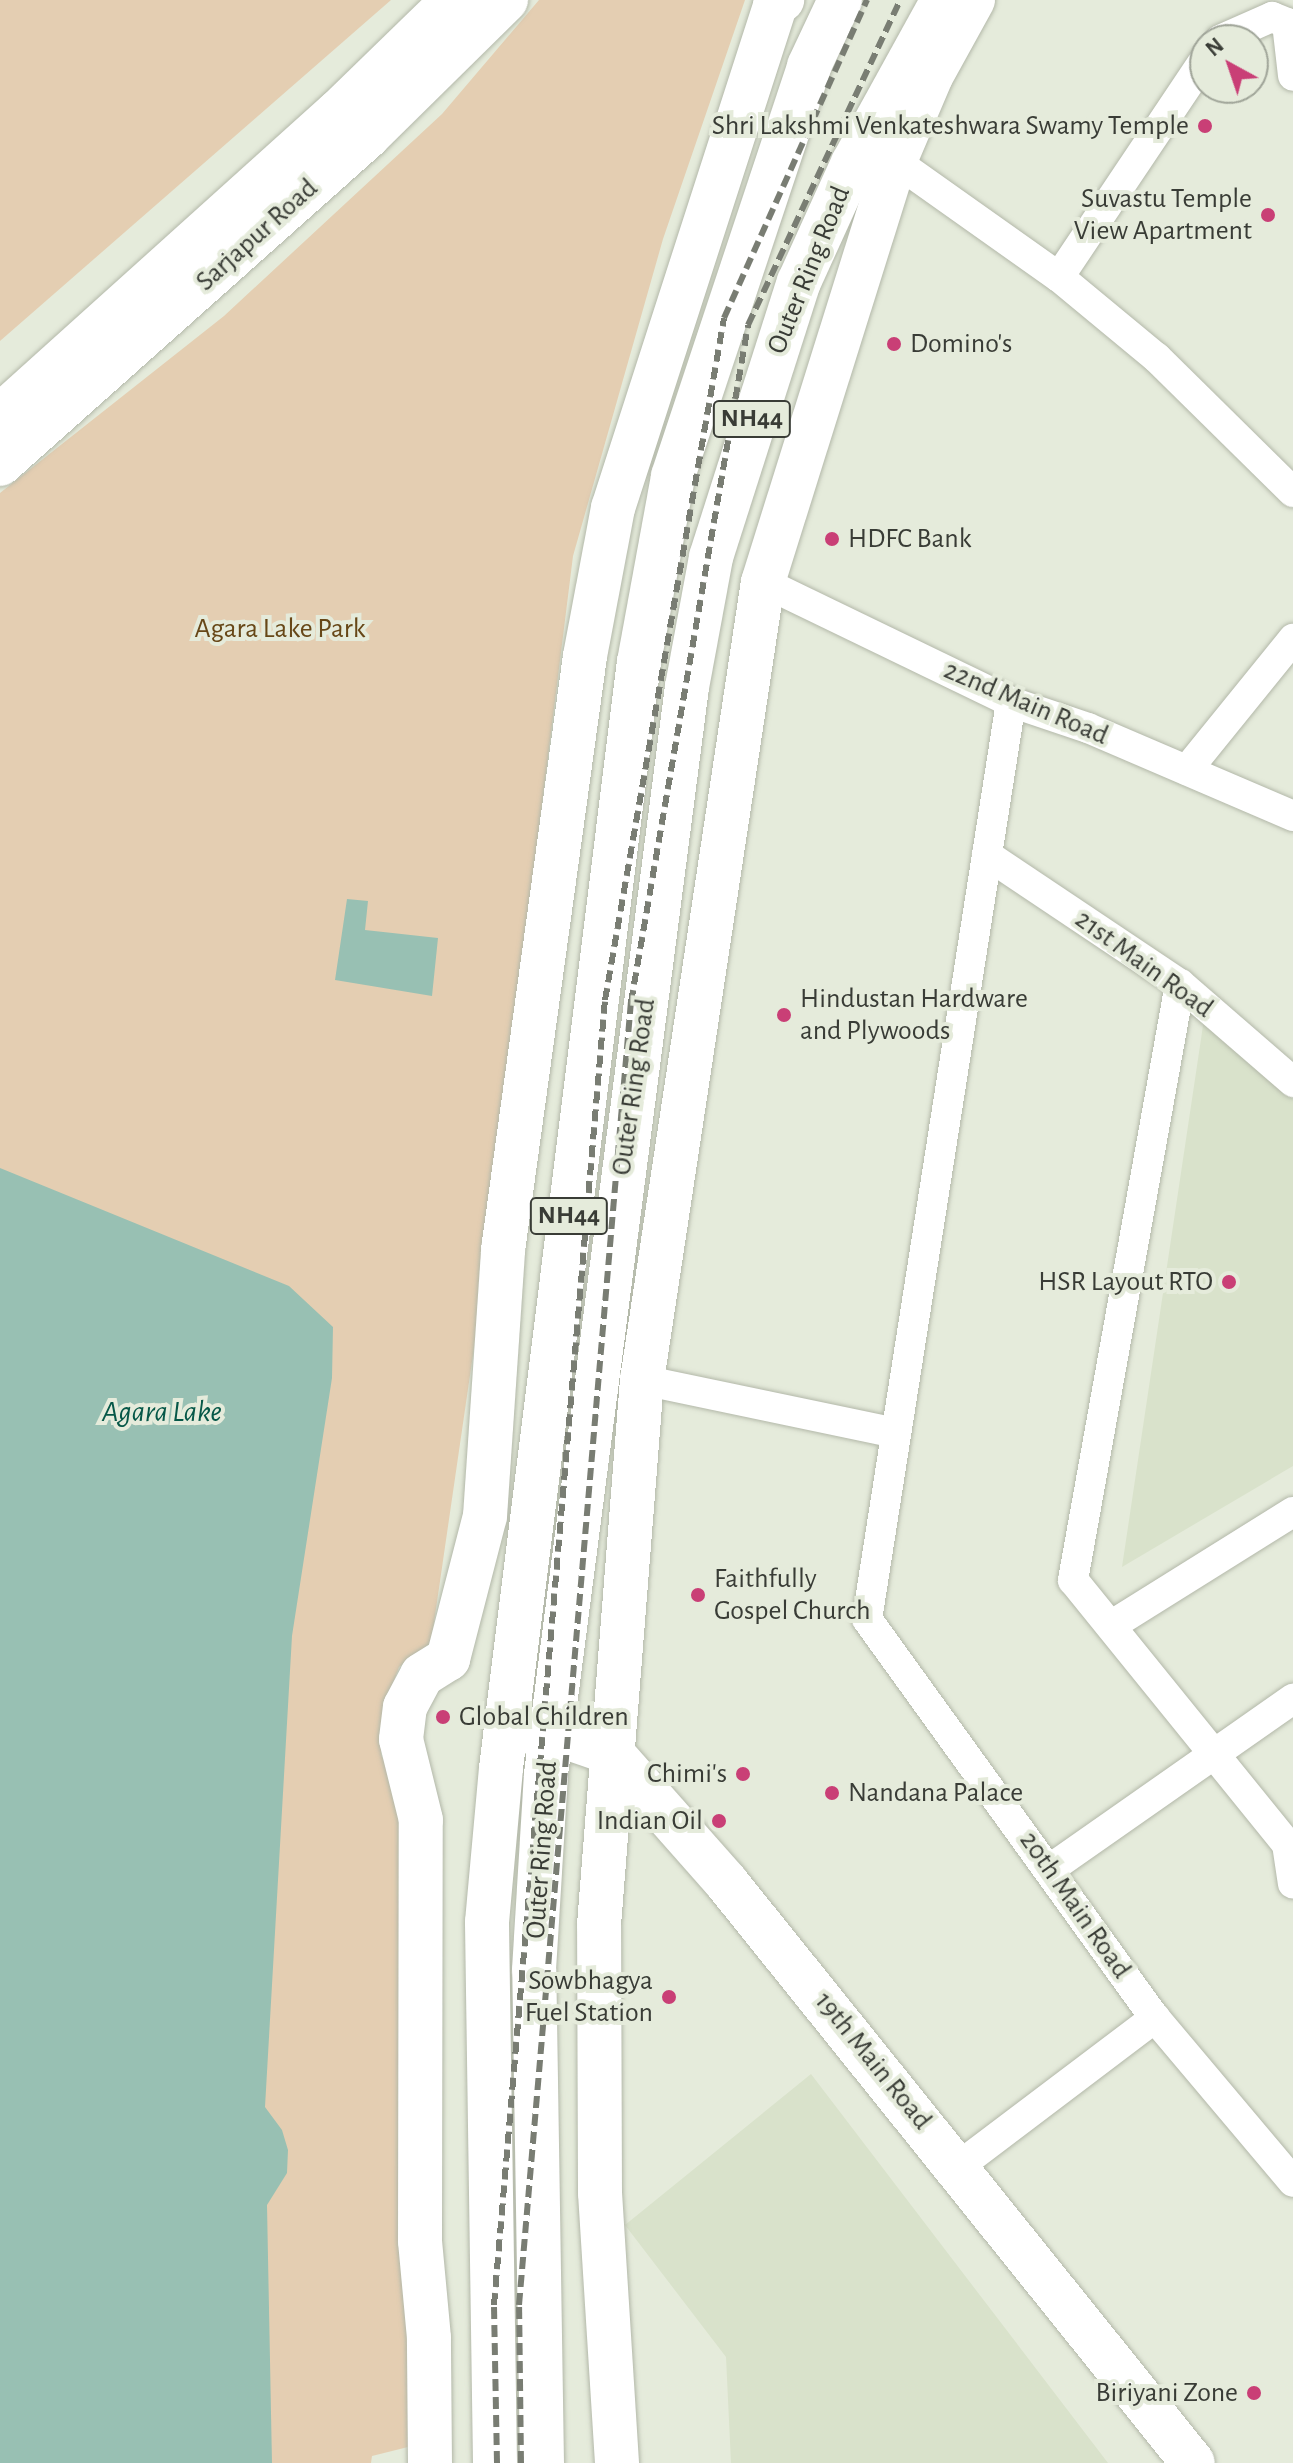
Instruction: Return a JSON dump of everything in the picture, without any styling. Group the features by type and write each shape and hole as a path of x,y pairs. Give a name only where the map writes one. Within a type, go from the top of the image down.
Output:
{"main road":[{"name":"Sarjapur Road","path":"0,416 338,112 453,0"},
{"name":"Sarjapur Road","path":"0,464 368,136 506,0"},
{"name":"Outer Ring Road","path":"495,2463 487,1922 506,1731 616,832 673,476 809,66 840,0"},
{"name":"Outer Ring Road","path":"809,66 864,0"},
{"name":"Outer Ring Road","path":"542,2463 534,1970 551,1732 687,687 708,572 756,403 799,282 874,162 943,0"},
{"path":"617,2463 600,2193 597,2016 612,1753 642,1380 763,582 874,162 931,76 973,0"},
{"path":"430,2463 429,2338 420,2241 421,1820 401,1739 405,1707 422,1675 448,1659 485,1516 503,1250 585,656 613,508 778,2"},
{"name":"19th Main Road","path":"506,1731 551,1732 612,1753 726,1882 959,2166 1193,2463"}],"street":[{"path":"1256,24 1272,17 1290,20 1293,76"},
{"path":"1059,277 1189,83"},
{"path":"874,162 1059,277 1157,358 1293,492"},
{"name":"22nd Main Road","path":"763,582 1011,702 1187,770 1293,816"},
{"path":"1187,770 1293,639"},
{"path":"642,1380 896,1433 1011,702"},
{"name":"21st Main Road","path":"987,855 1180,984 1293,1082"},
{"path":"1180,984 1073,1580 1287,1844 1293,1884"},
{"name":"20th Main Road","path":"896,1433 867,1619 1155,2018 1293,2182"},
{"path":"1112,1625 1293,1512"},
{"path":"1050,1869 1212,1752 1293,1699"},
{"path":"959,2166 1155,2018"}],"shaded area":[{"name":"HSR Layout RTO","path":"1204,1019 1293,1099 1293,1466 1122,1567"},
{"path":"811,2074 1108,2463 731,2463 726,2357 625,2225"}],"green space":[{"path":"0,0 391,0 0,341"},
{"name":"Agara Lake Park","path":"539,0 745,0 663,239 573,556 476,1334 431,1643 399,1667 383,1710 381,1755 411,1812 412,2446 372,2456 371,2463 0,2463 0,493 224,316 442,114"}],"water":[{"path":"347,899 368,901 365,930 438,938 432,996 335,980"},
{"name":"Agara Lake","path":"0,1168 289,1286 333,1327 332,1378 292,1636 265,2107 282,2130 288,2150 287,2173 267,2205 272,2463 0,2463"}],"railway":[{"path":"497,2463 494,2305 605,1000 724,318 867,0"},
{"path":"521,2463 519,2305 631,1002 748,325 900,0"}],"place":[{"name":"Shri Lakshmi Venkateshwara Swamy Temple","path":"1205,126"},
{"name":"Suvastu Temple View Apartment","path":"1268,215"},
{"name":"Domino's","path":"894,344"},
{"name":"HDFC Bank","path":"832,539"},
{"name":"Hindustan Hardware and Plywoods","path":"784,1015"},
{"name":"HSR Layout RTO","path":"1229,1282"},
{"name":"Faithfully Gospel Church","path":"698,1595"},
{"name":"Global Children","path":"443,1717"},
{"name":"Chimi's","path":"743,1774"},
{"name":"Nandana Palace","path":"832,1793"},
{"name":"Indian Oil","path":"719,1821"},
{"name":"Sowbhagya Fuel Station","path":"669,1997"},
{"name":"Biriyani Zone","path":"1254,2393"}]}
